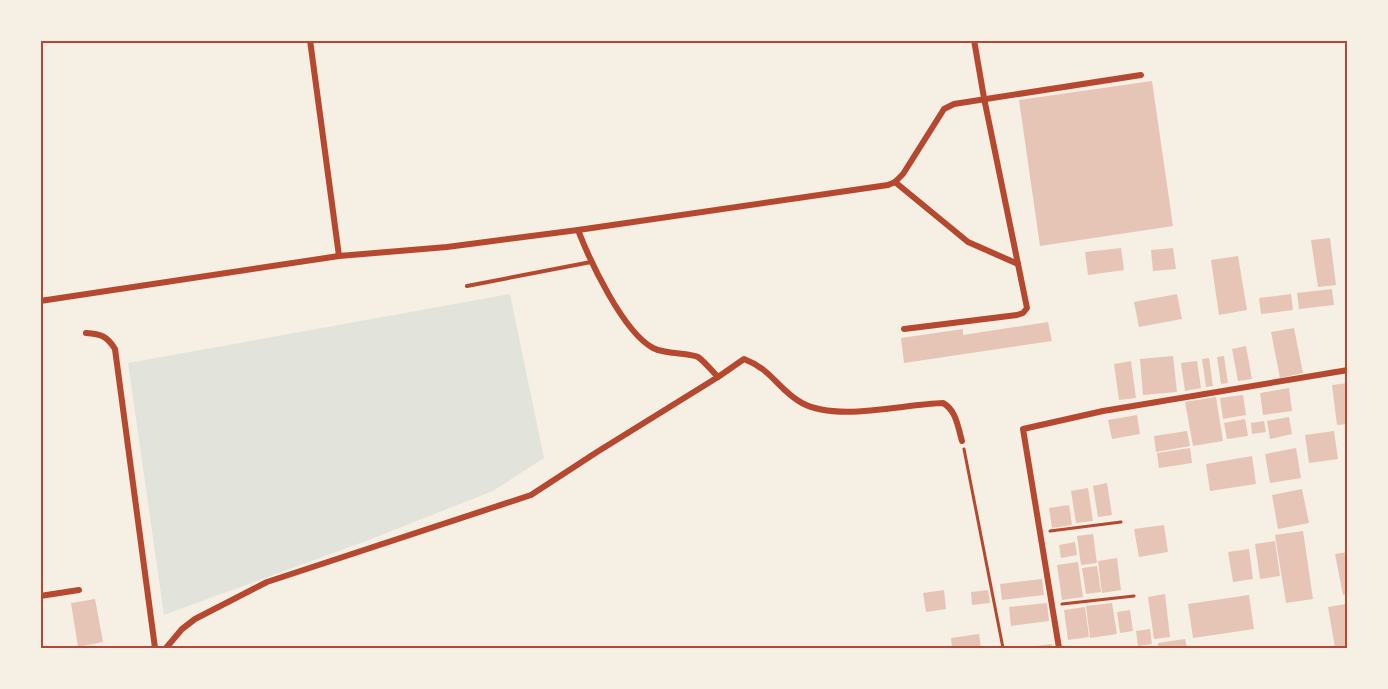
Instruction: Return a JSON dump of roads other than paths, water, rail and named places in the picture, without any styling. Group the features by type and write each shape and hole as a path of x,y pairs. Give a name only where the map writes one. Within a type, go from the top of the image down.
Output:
{"street":[{"path":"310,40 339,256"},
{"path":"904,329 1007,317 1023,313 1027,308 984,98 975,40"},
{"path":"40,301 339,256 447,247 877,187 895,182 903,174 944,109 962,102 984,98 1142,75"},
{"path":"895,182 968,242 1018,264"},
{"path":"578,230 591,262 623,316 640,338 660,351 697,357 718,377"},
{"path":"86,333 101,334 111,342 115,349 155,648"},
{"path":"166,648 182,629 195,619 267,582 531,495 744,359 761,366 802,403 830,411 943,402 955,415 962,441"},
{"path":"1059,648 1024,428 1103,411 1347,370"},
{"path":"40,596 79,590"}],"lane":[{"path":"468,286 591,262"}]}
